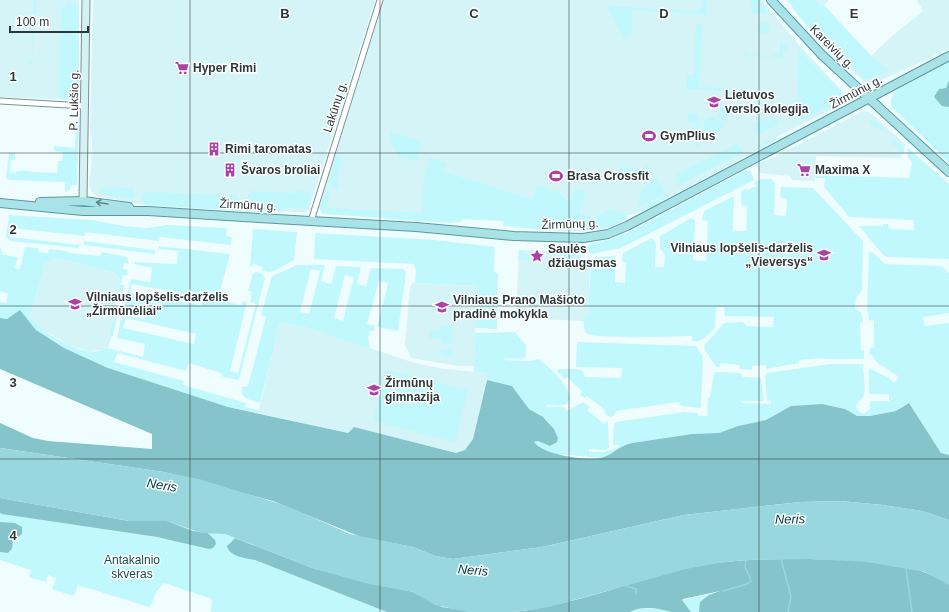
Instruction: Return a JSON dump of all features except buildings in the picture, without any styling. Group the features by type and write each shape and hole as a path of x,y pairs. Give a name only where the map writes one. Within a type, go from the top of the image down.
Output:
{"main road":[{"name":"Kareivių g.","path":"771,0 822,55 949,172"},
{"name":"Žirmūnų g.","path":"3,203 83,211 148,211 416,227 514,236 583,238 601,236 627,226 949,56"},
{"name":"Žirmūnų g.","path":"3,203 83,201 148,211"},
{"path":"83,201 83,211"}],"street":[{"name":"P. Lukšio g.","path":"83,201 86,0"},
{"name":"Lakūnų g.","path":"311,221 380,0"},
{"path":"0,102 85,106"}],"shaded area":[{"path":"0,0 79,0 79,94 75,100 0,97"},
{"path":"93,0 375,0 309,209 306,212 256,212 146,205 97,196 92,193 89,183 91,172 92,140 90,129"},
{"path":"384,0 762,0 798,44 844,93 846,98 841,105 778,136 775,141 643,211 627,216 627,214 606,211 595,217 580,213 586,192 571,195 572,197 568,201 560,193 532,199 444,171 421,221 322,214 319,207"},
{"path":"787,0 829,0 824,5 871,56 891,37 923,11 917,0 949,0 949,49 886,78 869,84 830,51 805,24"},
{"path":"949,80 949,107 942,106 934,97 939,89 946,88"},
{"path":"863,111 870,112 906,145 900,158 816,156 815,181 792,180 790,176 760,173 756,164 773,158"},
{"path":"519,250 581,252 581,260 590,263 588,315 584,315 584,321 516,318"},
{"name":"Vilniaus lopšelis-darželis „Žirmūnėliai“","path":"56,258 115,273 121,281 107,348 104,350 88,351 70,346 37,326 30,319 45,264"},
{"name":"Vilniaus Prano Mašioto pradinė mokykla","path":"413,283 477,286 474,366 458,366 411,358 405,345 410,287"},
{"path":"20,310 36,330 64,348 108,368 228,407 348,433 354,427 456,453 465,450 473,439 487,380 512,386 529,409 543,417 554,429 558,438 557,442 550,446 538,441 534,442 539,447 556,454 589,459 604,457 624,445 632,443 692,434 719,433 738,426 766,420 791,406 822,404 845,409 857,416 870,416 896,411 909,403 941,453 949,455 949,520 922,511 883,505 841,501 800,502 684,515 542,547 453,559 435,556 413,547 361,537 273,501 164,472 0,448 0,423 33,438 48,441 152,449 152,434 0,369 0,318 7,319"},
{"name":"Žirmūnų gimnazija","path":"280,322 312,329 415,363 444,369 488,373 473,439 465,450 456,453 354,427 348,433 258,413"},
{"path":"0,498 129,521 167,521 193,531 208,533 215,540 216,544 213,548 209,549 157,537 2,514 0,513"},
{"path":"0,522 15,523 22,527 22,534 13,541 12,549 8,553 0,552"},
{"path":"235,538 315,569 413,592 442,607 476,612 387,612 255,560 235,555 231,553 227,546"},
{"path":"809,559 882,563 918,570 934,576 949,585 949,612 699,612 700,602 709,595 720,591 683,599 682,600 691,612 672,612 646,608 630,612 514,612 536,609 580,599 703,565 748,560"}],"green space":[{"path":"34,0 36,0 32,66 28,62 32,61"},
{"path":"704,0 707,0 707,15 632,10 632,35 625,40 608,8 609,6 695,11 703,7"},
{"path":"751,0 758,0 766,10 766,13 752,14"},
{"path":"787,0 815,0 821,7 824,5 871,56 889,70 870,80 864,78 802,19"},
{"path":"68,2 73,3 78,7 79,94 75,100 64,100 58,95 61,10"},
{"path":"764,22 768,24 770,28 768,32 764,34 760,32 758,28 760,24"},
{"path":"696,24 703,24 699,87 734,88 733,91 687,89 687,75 694,75"},
{"path":"780,40 788,48 788,50 783,50 783,57 744,55 744,51 749,55 772,56 776,53 780,53"},
{"path":"799,50 842,93 843,96 841,100 801,121 794,118 789,119 788,111 797,111"},
{"path":"949,61 949,80 946,88 939,89 942,106 949,107 949,163 892,107 890,101 896,90"},
{"path":"722,104 727,105 726,122 718,116"},
{"path":"688,112 696,114 700,120 699,146 695,146 696,122 688,122"},
{"path":"709,117 713,117 724,123 724,127 712,134 707,133 704,130 704,121"},
{"path":"79,119 77,185 72,185 70,190 65,192 65,182 10,180 6,178 9,153 15,153 15,160 11,160 10,173 23,170 32,172 57,173 58,161 62,161 63,152 54,151 54,146 75,148 76,121"},
{"path":"760,119 779,120 779,124 758,135 755,132 755,122 760,122"},
{"path":"873,119 889,133 873,126 868,122"},
{"path":"391,132 423,142 417,162 399,156 389,139"},
{"path":"778,136 775,141 757,149 757,147"},
{"path":"890,139 894,142 895,140 903,148 904,154 889,141"},
{"path":"738,143 742,152 678,186 675,178 678,174"},
{"path":"907,147 949,184 949,259 884,256 859,226 883,226 883,224 888,224 889,229 914,230 914,220 849,217 824,187 825,178 815,178 815,175 909,178 912,162 908,158"},
{"path":"336,156 340,157 342,160 337,183 340,189 334,188 328,184"},
{"path":"429,158 446,163 444,171 532,199 537,185 560,193 568,201 572,197 571,195 578,189 586,192 580,213 595,217 607,209 626,213 627,217 618,224 605,228 569,231 503,226 503,221 462,219 461,222 448,223 322,213 320,208 326,189 329,192 328,208 422,213 424,177"},
{"path":"646,165 650,167 653,172 636,182 619,181 615,183 621,167 644,169"},
{"path":"746,170 751,171 754,180 621,248 592,254 586,251 586,248 590,244 609,240 629,232"},
{"path":"656,178 667,193 637,208 642,188"},
{"path":"761,179 771,179 775,183 774,215 786,216 787,200 780,197 781,187 813,188 863,241 862,290 856,298 855,309 861,312 863,322 860,323 861,350 864,351 864,359 823,358 799,360 799,363 766,369 766,365 752,366 752,370 740,369 739,365 721,363 719,367 716,367 704,346 724,323 743,322 746,326 773,327 774,317 725,316 724,307 716,307 715,328 705,338 699,341 692,341 692,336 619,337 592,335 586,333 584,327 584,315 588,315 591,261 589,261 593,258 615,256 615,282 625,283 626,263 622,262 623,253 652,238 656,243 655,267 664,267 665,254 660,248 660,236 691,218 695,220 693,260 706,261 708,221 702,220 704,211 734,196 733,231 746,231 747,206 743,206 741,203 741,192 746,188 747,190 756,186 754,183"},
{"path":"101,187 132,188 135,191 134,199 100,194"},
{"path":"298,190 311,193 307,208 282,208 281,211 256,212 253,207 249,207 248,195 251,191 297,193"},
{"path":"145,192 236,195 240,201 240,204 234,210 146,205 142,200"},
{"path":"667,195 662,201 654,206 639,210"},
{"path":"9,215 92,220 124,226 147,228 167,225 227,228 226,236 232,237 231,245 160,237 159,241 85,232 85,236 11,228 10,237 81,245 78,248 11,241 6,237"},
{"path":"253,229 297,232 294,260 270,272 262,271 263,267 253,264 251,267"},
{"path":"315,233 435,240 495,247 494,272 498,273 497,329 475,328 477,286 415,283 416,270 414,264 314,259"},
{"path":"84,241 155,250 155,254 84,245"},
{"path":"0,246 3,255 18,257 15,268 20,269 25,247 38,248 39,252 48,253 49,249 67,251 69,253 100,256 102,252 127,257 129,264 124,263 123,269 128,270 127,276 123,275 121,285 124,285 120,302 117,301 121,281 115,273 56,258 45,264 30,318 45,331 66,344 88,351 98,351 107,348 116,305 119,307 113,336 111,337 108,348 143,357 145,344 117,338 122,314 143,319 145,309 124,305 131,279 150,282 152,268 134,264 135,262 177,264 178,251 158,249 159,246 230,254 219,296 241,306 243,301 247,302 230,371 238,373 256,304 250,302 252,292 248,291 253,273 256,272 263,274 265,278 239,380 223,377 221,373 189,363 186,371 117,353 114,362 184,381 183,385 246,403 245,407 259,410 258,413 228,407 108,368 64,348 36,330 20,310 7,319 0,318 0,302 6,303 8,294 0,291","holes":["132,284 202,297 201,305 130,293","126,318 196,334 194,344 123,328"]},
{"path":"519,250 529,256 529,260 518,260"},
{"path":"561,252 579,252 579,259 554,258"},
{"path":"869,252 872,252 885,264 941,266 949,273 949,313 923,317 925,326 949,323 949,455 941,453 909,403 896,411 870,416 857,416 845,409 822,404 791,406 766,420 738,426 719,433 692,434 626,444 602,458 556,454 538,447 534,442 538,441 552,446 556,432 547,420 529,409 512,386 487,380 487,373 474,372 475,333 515,332 526,345 526,356 523,359 505,358 505,360 529,361 539,359 561,380 569,394 569,400 566,404 559,406 547,405 547,407 564,407 567,411 583,402 590,407 587,410 604,424 607,421 608,422 609,448 604,450 589,449 589,452 604,452 619,447 619,445 613,445 614,424 616,422 684,412 698,413 698,416 707,416 708,398 710,397 714,373 716,372 740,373 743,377 761,378 764,401 742,401 742,403 771,404 771,401 767,401 765,376 767,373 830,364 863,364 865,387 864,394 856,407 859,412 864,414 870,409 870,401 889,401 889,394 869,394 869,368 889,378 894,383 899,377 876,362 872,355 869,354 870,348 874,347 874,321 869,320 867,308"},
{"path":"297,265 325,265 321,281 331,284 336,266 361,267 357,284 366,286 371,268 404,269 406,273 398,331 377,327 388,283 379,281 367,324 375,326 374,331 370,331 369,335 372,336 368,336 370,349 312,329 280,322 260,403 250,400 242,394 242,387 248,386 266,317 261,315 272,276","holes":["311,269 320,271 309,314 300,312","345,275 354,277 343,321 334,318"]},
{"path":"442,326 453,326 453,344 441,343 441,338 429,338 429,331 441,331"},
{"path":"577,342 696,346 703,357 701,408 681,406 679,402 616,411 614,416 610,417 605,414 605,410 587,396 585,398 580,395 582,391 567,377 565,379 557,372 558,369 577,369 583,371 585,377 621,378 622,368 576,367"},
{"path":"442,349 453,350 452,357 441,355"},
{"path":"386,370 468,390 455,442 373,421"},
{"name":"Antakalnio skveras","path":"0,513 175,540 215,540 208,533 225,534 235,538 229,543 233,554 255,560 387,612 211,612 212,599 164,583 156,592 152,604 149,607 78,585 74,596 52,589 56,578 48,575 46,582 29,577 31,570 0,560 0,552 9,553 12,549 13,541 22,534 7,523 0,522"},
{"path":"723,591 709,595 699,612 691,612 682,600"},
{"path":"638,608 668,610 672,612 630,612"}],"water":[{"name":"Neris","path":"0,448 164,472 199,479 287,506 350,534 413,547 435,556 453,559 542,547 684,515 800,502 841,501 883,505 922,511 949,520 949,585 925,572 867,562 809,559 746,560 686,569 549,607 514,612 469,612 435,605 413,592 369,584 315,569 225,534 201,533 167,521 129,521 0,498"}],"waterway":[{"path":"781,559 791,596 788,612"},
{"path":"723,591 747,584 751,581 745,566 746,560"},
{"path":"906,568 912,612"},
{"path":"626,586 636,589 636,594"}],"place":[{"name":"Hyper Rimi","path":"182,68"},
{"name":"Lietuvos verslo kolegija","path":"714,102"},
{"name":"GymPlius","path":"649,136"},
{"name":"Rimi taromatas","path":"214,149"},
{"name":"Švaros broliai","path":"230,170"},
{"name":"Maxima X","path":"804,170"},
{"name":"Brasa Crossfit","path":"556,176"},
{"name":"Vilniaus lopšelis-darželis „Vieversys“","path":"824,255"},
{"name":"Saulės džiaugsmas","path":"537,256"},
{"name":"Vilniaus lopšelis-darželis „Žirmūnėliai“","path":"75,304"},
{"name":"Vilniaus Prano Mašioto pradinė mokykla","path":"442,307"},
{"name":"Žirmūnų gimnazija","path":"374,390"}]}
